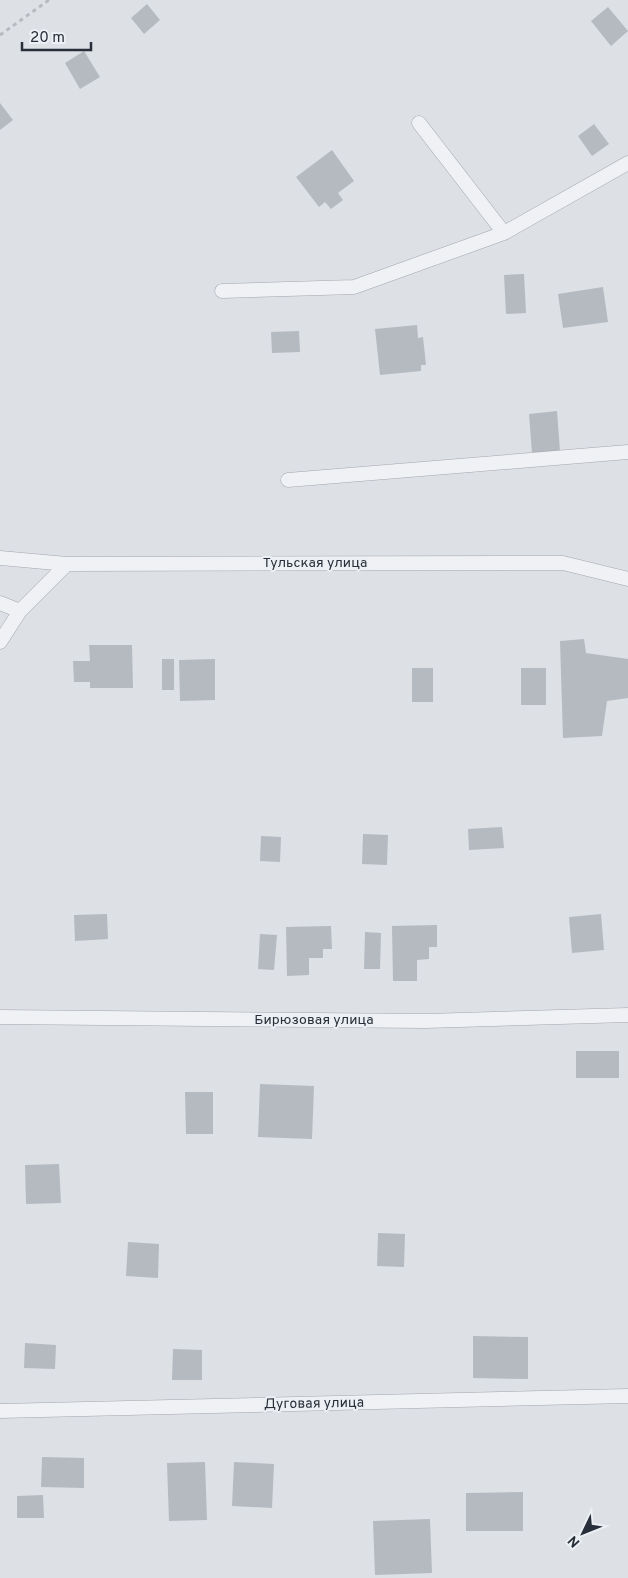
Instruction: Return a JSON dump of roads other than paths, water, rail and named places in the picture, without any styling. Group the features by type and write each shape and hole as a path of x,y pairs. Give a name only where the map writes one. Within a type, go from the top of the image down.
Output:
{"lane":[{"path":"419,123 504,233"},
{"path":"222,291 354,286 504,233 628,163"},
{"path":"288,480 628,452"},
{"name":"Тульская улица","path":"0,558 67,564 563,563 628,579"},
{"path":"0,642 20,611 67,564"},
{"path":"0,603 20,611"},
{"name":"Бирюзовая улица","path":"0,1017 426,1020 628,1016"},
{"name":"Дуговая улица","path":"0,1411 628,1396"}]}
